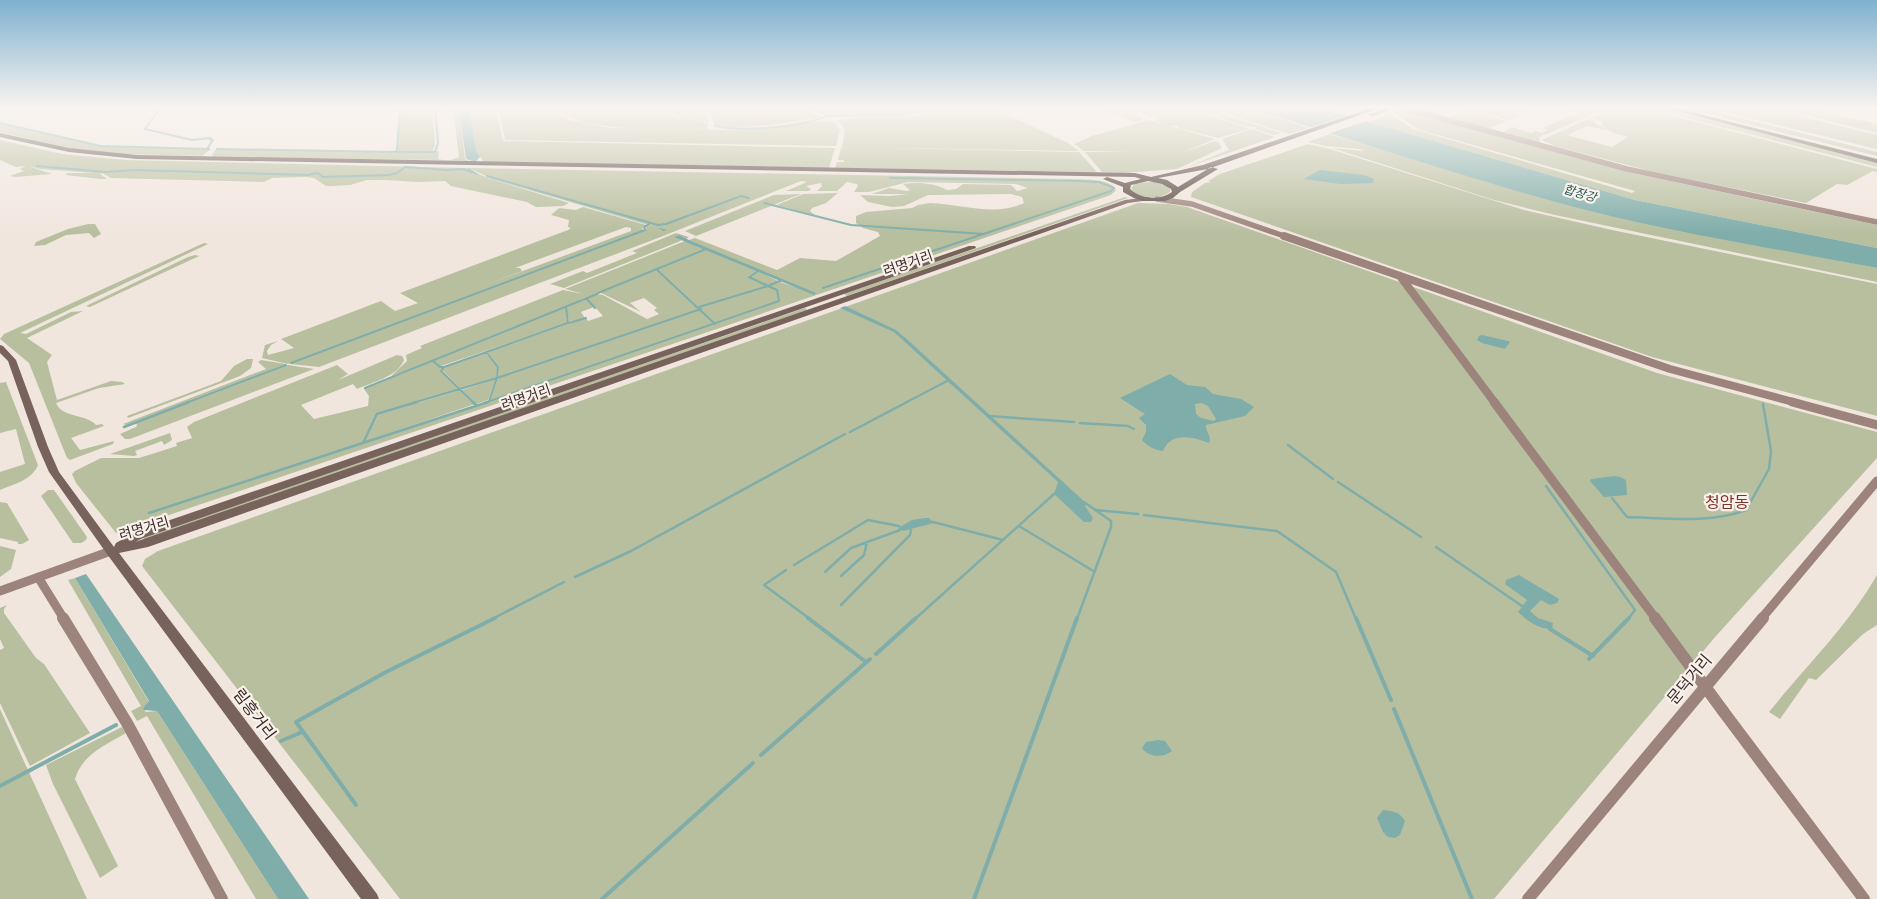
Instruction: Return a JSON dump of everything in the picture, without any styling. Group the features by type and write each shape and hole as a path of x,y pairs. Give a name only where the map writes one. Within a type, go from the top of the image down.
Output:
{"highway":[{"path":"55,150 130,159 1135,175 1164,182 1175,188 1176,192"},
{"path":"1126,188 1133,181 1205,167 1260,150"},
{"path":"477,165 1098,178 1114,181 1134,195 1152,199 1169,197 1212,170 1266,150"},
{"path":"1840,150 1877,159"},
{"path":"1842,150 1877,159"},
{"path":"1140,180 1164,182"}],"main road":[{"name":"려명거리","path":"110,551 139,535 1119,197 1124,195 1126,188"},
{"name":"려명거리","path":"110,551 144,544 253,507 1127,201 1152,199"},
{"name":"림흥거리","path":"0,348 12,360 54,472 110,551 371,899"}],"street":[{"path":"1558,150 1636,171 1877,222"},
{"path":"1176,192 1192,204"},
{"path":"1152,199 1192,204 1670,370 1877,425"},
{"path":"1399,276 1864,899"},
{"name":"문덕거리","path":"1528,899 1877,481"},
{"path":"0,590 110,551"},
{"path":"38,577 127,723 222,899"}],"green space":[{"path":"0,150 44,150 62,154 126,160 466,168 462,170 569,203 563,206 536,207 527,202 451,186 445,181 367,180 350,185 326,186 314,178 305,177 272,178 264,182 111,178 102,173 100,174 107,179 101,179 65,175 68,173 95,173 40,169 28,166 52,174 15,177 10,176 24,171 20,169 26,166 16,167 0,160"},
{"path":"85,150 210,150 202,156 121,154"},
{"path":"215,150 398,152 398,150 433,150 427,153 439,151 438,159 443,160 214,157 212,155"},
{"path":"458,150 464,150 465,159 468,161 451,160 459,157"},
{"path":"476,150 834,150 829,168 484,162"},
{"path":"841,150 1079,152 1096,171 835,168 837,162 844,162 844,160 838,160"},
{"path":"1017,150 1078,150 1079,151"},
{"path":"1083,150 1189,150 1182,153 1190,150 1218,150 1177,169 1122,173 1102,172 1085,152 1135,151"},
{"path":"1229,150 1237,150 1187,167"},
{"path":"1291,150 1333,150 1524,210 1612,230 1877,284 1877,416 1652,357 1191,197 1192,192 1205,183 1211,182 1208,181 1220,174"},
{"path":"1338,150 1364,151 1362,150 1383,150 1560,203 1693,233 1877,268 1877,282 1555,215 1494,200"},
{"path":"1464,150 1485,150 1632,193 1635,191 1490,150 1549,150 1632,173 1877,225 1877,248 1635,200"},
{"path":"1570,150 1804,150 1877,169 1877,172 1873,171 1847,185 1837,184 1806,203 1654,172"},
{"path":"1811,150 1829,150 1877,162 1877,167"},
{"path":"1853,150 1869,150 1877,152 1877,156"},
{"path":"469,168 1072,179 1108,183 1116,190 1111,195 116,533 76,483 72,474 101,458 139,458 177,446 176,443 192,438 187,427 194,422 337,365 348,374 338,380 397,355 402,356 404,360 401,366 390,375 357,389 353,384 301,405 314,419 368,406 369,396 364,389 422,366 391,376 407,361 406,355 422,348 420,346 563,290 584,294 565,289 685,241 704,249 656,269 657,272 657,269 705,249 757,271 748,276 752,279 749,276 758,271 780,282 816,294 689,240 695,238 777,270 800,258 836,261 880,236 878,232 863,228 856,223 856,216 866,212 912,208 930,203 978,209 1002,209 1024,203 1022,197 1011,194 928,195 904,206 892,207 868,202 860,195 890,196 908,194 872,194 889,188 907,191 910,190 903,184 915,183 932,184 947,190 956,189 963,184 1011,185 1017,191 1028,188 1016,184 908,182 869,192 854,192 858,186 857,184 847,182 837,191 817,191 822,186 821,183 806,186 811,189 809,191 786,191 807,182 801,181 658,238 319,367 290,364 304,358 288,364 262,358 265,345 278,341 271,345 267,351 268,355 294,348 281,339 381,301 395,311 418,303 400,293 568,230 571,228 568,227 569,220 551,215 559,208 576,210 583,207 646,225 642,228 643,230 599,247 646,230 645,227 648,225 667,230 492,179","holes":["626,227 631,228 631,231 477,288 522,271 520,268 515,268","599,292 641,312 630,303 644,298 657,308 654,310 659,314 647,319 603,295 596,294","586,297 603,316 588,321 586,318 487,352 499,367 498,377 522,370 498,378 490,400 580,371 362,443 377,414 459,389 441,371 443,367 441,366 567,323 566,306 569,322 585,318 581,312 594,307 586,299 568,306"]},
{"path":"1154,182 1167,186 1170,192 1166,195 1150,197 1139,195 1131,189 1135,183"},
{"path":"838,193 826,203 812,208 810,211 816,216 777,205 803,194"},
{"path":"801,194 696,236 685,231 774,195"},
{"path":"1125,197 1128,198 847,296 844,294"},
{"path":"1138,203 1169,204 1187,207 1657,373 1877,432 1877,458 1716,636 1494,899 400,899 142,566 145,559 158,551"},
{"path":"95,224 101,234 94,238 89,233 66,235 45,245 34,246 36,242 68,229"},
{"path":"676,233 689,237 686,239 678,235 675,237 682,240 564,288 550,284 583,271 587,273 637,253 632,251"},
{"path":"204,243 208,244 20,333 26,334 71,312 83,311 27,338 52,355 47,362 57,400 111,381 125,384 99,388 56,403 59,408 69,414 87,419 96,425 102,424 104,426 71,438 80,450 114,441 113,444 70,460 67,458 29,363 0,339 4,334"},
{"path":"199,256 90,307 86,306 188,257"},
{"path":"805,308 807,310 144,540 143,537"},
{"path":"485,353 498,367 496,378 461,389 442,370 445,367"},
{"path":"247,359 253,359 251,368 240,376 128,418 127,416 221,381 234,366"},
{"path":"261,360 286,364 126,425 123,424 266,369 258,362"},
{"path":"288,365 314,369 130,439 125,439 120,434 136,427 136,423"},
{"path":"496,379 488,400 476,404 462,390"},
{"path":"6,382 38,465 27,478 0,490 0,472 25,464 16,429 0,433 0,383"},
{"path":"460,390 475,404 364,442 378,415"},
{"path":"170,433 172,440 164,445 162,441 135,451 137,455 110,454"},
{"path":"48,490 54,490 87,537 86,540 81,543 73,543 41,496"},
{"path":"0,502 7,503 29,540 18,544 18,542 0,538"},
{"path":"0,546 16,550 11,569 0,577"},
{"path":"1877,575 1877,625 1863,634 1816,680 1809,678 1780,719 1769,712 1853,612"},
{"path":"75,578 149,702 143,708 146,712 157,711 278,899 256,899 147,716 137,721 131,711 141,706 68,580"},
{"path":"7,605 4,613 36,658 44,664 90,733 30,766 0,703 0,650 4,648 0,639 0,608"},
{"path":"0,709 87,899 0,899"},
{"path":"122,727 126,733 95,751 83,763 75,779 118,866 100,878 53,784 46,765"}],"water":[{"path":"465,150 476,150 480,157 475,162 466,159"},
{"name":"합장강","path":"1384,150 1464,150 1635,200 1877,248 1877,268 1638,222 1559,203"},
{"path":"469,168 480,175 492,179 667,230 663,231 659,228 461,170"},
{"path":"1320,170 1364,175 1374,179 1373,183 1341,184 1304,179"},
{"path":"679,235 816,293 814,295 674,237"},
{"path":"845,306 896,330 910,342 1087,504 1085,506 1093,518 1091,522 1084,522 1054,494 1058,482 894,332 840,308"},
{"path":"1482,335 1510,342 1505,349 1477,340"},
{"path":"1170,374 1187,385 1205,387 1213,394 1241,399 1254,407 1245,416 1206,425 1210,438 1209,443 1197,439 1177,438 1171,440 1163,451 1151,447 1142,440 1146,432 1146,425 1139,418 1145,414 1120,398","holes":["1202,403 1208,406 1216,419 1214,421 1201,418 1196,414 1195,404"]},
{"path":"1614,476 1626,480 1627,495 1604,497 1590,481 1591,479"},
{"path":"929,518 934,523 903,531 898,528 912,520"},
{"path":"86,574 309,899 278,899 157,711 144,710 143,708 149,701 75,578"},
{"path":"1519,575 1559,599 1557,603 1550,605 1541,600 1530,611 1538,618 1553,623 1552,629 1542,628 1534,624 1518,612 1527,600 1505,584 1506,580"},
{"path":"1165,741 1172,751 1156,756 1148,754 1142,748 1146,742"},
{"path":"1383,810 1396,812 1405,821 1400,835 1395,838 1388,837 1383,832 1377,818"}],"waterway":[{"path":"274,150 395,152"},
{"path":"395,152 435,152 436,150"},
{"path":"37,166 106,172 135,170 308,175 318,173 323,177 389,175 397,173 405,167 447,170 465,169"},
{"path":"487,176 658,225 666,224 741,196 749,198"},
{"path":"890,178 1079,181 1099,182 1114,188 1111,191 983,234"},
{"path":"764,203 851,225 983,234"},
{"path":"291,363 645,230 644,227 649,224"},
{"path":"823,288 983,234"},
{"path":"656,269 706,249"},
{"path":"598,293 656,269"},
{"path":"656,269 699,310"},
{"path":"758,271 749,277 768,286"},
{"path":"768,286 782,280"},
{"path":"699,307 768,286"},
{"path":"714,323 779,301 777,290 768,286"},
{"path":"586,298 597,294"},
{"path":"365,388 586,298"},
{"path":"586,298 595,308"},
{"path":"486,352 568,323 566,307"},
{"path":"497,378 699,310"},
{"path":"699,310 714,323"},
{"path":"569,323 586,318"},
{"path":"484,403 714,323"},
{"path":"444,367 486,352"},
{"path":"486,352 498,367 497,378"},
{"path":"433,361 440,367 444,367"},
{"path":"186,403 286,365"},
{"path":"444,367 441,371 460,389"},
{"path":"460,389 497,378"},
{"path":"489,401 497,378"},
{"path":"905,403 949,380"},
{"path":"413,403 460,389"},
{"path":"460,389 474,403"},
{"path":"124,427 189,402"},
{"path":"363,443 377,414 417,402"},
{"path":"363,443 488,402"},
{"path":"850,432 907,402"},
{"path":"1612,498 1627,517 1702,519 1746,510 1769,469 1771,451 1763,404"},
{"path":"989,416 1074,422"},
{"path":"1080,423 1128,426 1134,429"},
{"path":"575,577 631,551 845,434"},
{"path":"149,513 363,443"},
{"path":"1288,445 1333,479"},
{"path":"1338,482 1421,537"},
{"path":"1546,486 1635,610 1628,619"},
{"path":"1003,540 1054,494"},
{"path":"1084,502 1111,521 1111,527 1094,572"},
{"path":"1096,510 1138,514"},
{"path":"1144,515 1277,531 1336,572 1356,619"},
{"path":"794,565 868,520 899,526"},
{"path":"933,522 1003,540"},
{"path":"1019,526 1094,572"},
{"path":"867,542 900,530"},
{"path":"841,605 910,535 911,530"},
{"path":"915,619 1003,540"},
{"path":"825,572 851,548 867,542"},
{"path":"841,576 864,555 867,542"},
{"path":"1436,547 1522,606"},
{"path":"786,570 764,585 810,619"},
{"path":"1077,619 1094,572"},
{"path":"492,619 564,582"},
{"path":"356,805 296,722 386,672 495,618"},
{"path":"808,618 866,662"},
{"path":"876,654 916,618"},
{"path":"974,899 1077,618"},
{"path":"1356,618 1391,700"},
{"path":"1592,656 1629,618"},
{"path":"1550,629 1592,656"},
{"path":"1589,659 1592,656"},
{"path":"761,755 870,659"},
{"path":"1394,709 1472,899"},
{"path":"0,786 116,725"},
{"path":"281,741 302,732"},
{"path":"602,899 753,763"}],"district":[{"name":"청암동","path":"1727,502"}]}
